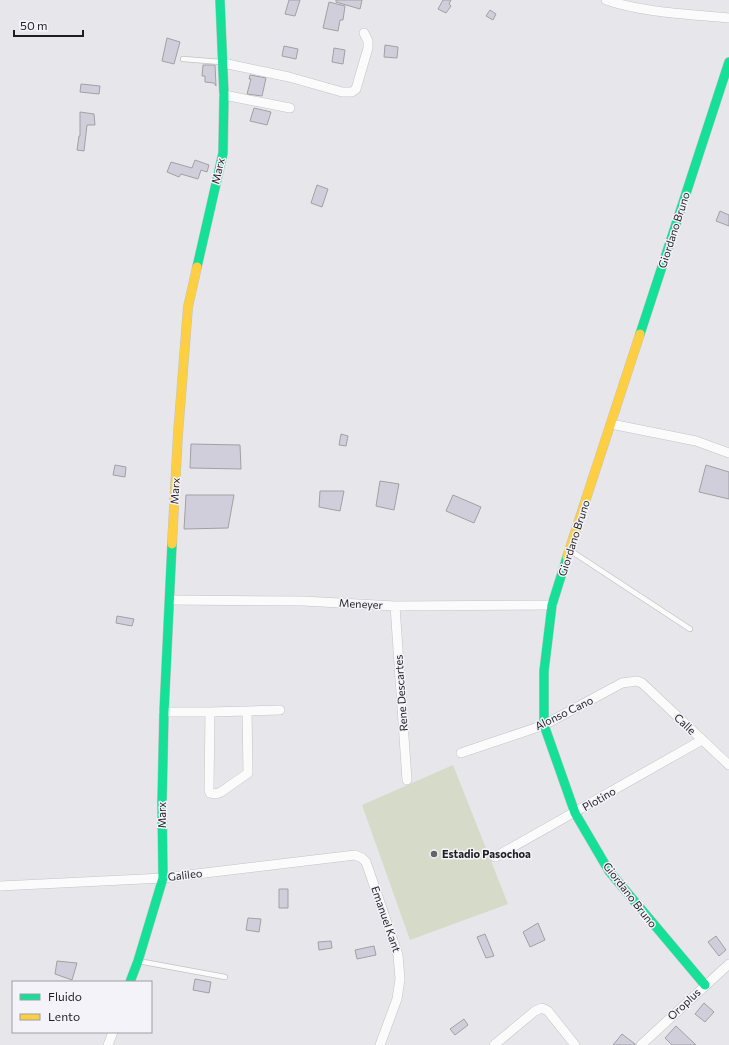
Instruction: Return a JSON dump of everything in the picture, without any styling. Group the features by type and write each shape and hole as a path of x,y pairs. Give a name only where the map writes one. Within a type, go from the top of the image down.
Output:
{"street":[{"name":"Marx","path":"130,981 138,961 163,878 162,803 164,712 178,434 186,321 222,153 224,94 220,0"},
{"path":"606,0 623,6 657,11 729,18"},
{"path":"223,62 289,77 342,92 352,92 356,89 368,48 368,41 364,33"},
{"name":"Giordano Bruno","path":"705,985 609,871 575,813 544,725 544,671 552,605 729,62"},
{"path":"224,94 290,108"},
{"path":"611,424 696,441 729,453"},
{"name":"Meneyer","path":"170,600 302,601 395,606 552,605"},
{"name":"Rene Descartes","path":"395,606 407,780"},
{"name":"Alonso Cano","path":"462,753 544,725 622,683 637,681 642,684"},
{"name":"Calle","path":"642,684 729,765"},
{"path":"164,712 280,710"},
{"path":"210,712 209,790 210,793 216,794 248,773 248,711"},
{"name":"Plotino","path":"495,857 702,740"},
{"name":"Galileo","path":"0,886 163,878 355,855 362,858 366,862"},
{"name":"Emanuel Kant","path":"366,862 398,955 400,979 397,1000 380,1045"},
{"name":"Oroplus","path":"641,1045 729,964"},
{"path":"494,1045 535,1011 542,1008 548,1011 575,1045"},
{"path":"108,1045 113,1033"}],"lane":[{"path":"183,59 223,62"},
{"path":"570,550 690,629"},
{"path":"138,961 225,977"}],"green space":[{"name":"Estadio Pasochoa","path":"453,765 508,904 410,940 362,805"}],"building":[{"path":"289,0 300,0 295,16 285,14"},
{"path":"336,0 362,0 360,9 336,2"},
{"path":"443,0 451,0 449,4 451,6 446,13 438,9"},
{"path":"329,2 345,6 343,20 340,20 338,31 323,28"},
{"path":"490,10 496,14 493,20 486,16"},
{"path":"167,38 180,42 174,64 162,61"},
{"path":"385,45 398,47 397,58 384,57"},
{"path":"284,46 298,49 296,59 282,56"},
{"path":"334,48 345,50 343,64 332,62"},
{"path":"203,65 215,65 216,86 214,83 205,82 205,76 202,76"},
{"path":"250,75 266,78 262,96 247,94 251,79 249,79"},
{"path":"81,84 100,86 99,94 80,92"},
{"path":"254,108 271,112 267,125 250,121"},
{"path":"80,112 94,114 95,125 87,125 84,151 77,150 80,136"},
{"path":"195,160 209,165 207,172 201,170 198,179 181,174 179,177 167,172 171,162 192,168"},
{"path":"317,185 328,189 322,207 311,203"},
{"path":"720,211 729,215 729,226 716,221"},
{"path":"341,434 348,436 346,446 339,445"},
{"path":"191,444 240,445 241,469 190,468"},
{"path":"115,465 126,467 125,477 113,475"},
{"path":"706,465 729,472 729,499 699,492"},
{"path":"380,481 399,484 394,510 376,506"},
{"path":"320,491 344,491 340,511 319,507"},
{"path":"186,495 234,495 228,528 184,529"},
{"path":"453,495 481,507 474,523 446,511"},
{"path":"117,616 134,619 132,626 116,623"},
{"path":"279,889 288,889 288,908 279,908"},
{"path":"248,918 261,919 259,932 246,930"},
{"path":"538,923 545,940 530,947 523,932"},
{"path":"485,934 494,956 486,958 477,937"},
{"path":"716,936 726,950 719,956 708,942"},
{"path":"331,941 332,948 319,950 318,942"},
{"path":"374,946 376,955 357,959 355,950"},
{"path":"57,961 77,963 72,980 55,974"},
{"path":"195,979 211,982 209,993 193,990"},
{"path":"704,1003 714,1012 705,1022 695,1014"},
{"path":"464,1019 468,1025 455,1035 450,1029"},
{"path":"676,1026 696,1045 672,1045 665,1038"},
{"path":"622,1034 635,1044 635,1045 613,1045"}],"traffic: fast":[{"path":"197,267 223,153 224,95 220,0"},
{"path":"640,334 729,62"},
{"path":"130,981 138,961 163,878 162,803 164,712 172,544"},
{"path":"567,557 552,605 544,671 544,725 575,813 609,871 705,985"}],"traffic: slow":[{"path":"172,544 178,434 188,307 197,267"},
{"path":"567,557 640,334"}],"place":[{"name":"Estadio Pasochoa","path":"434,854"}]}
